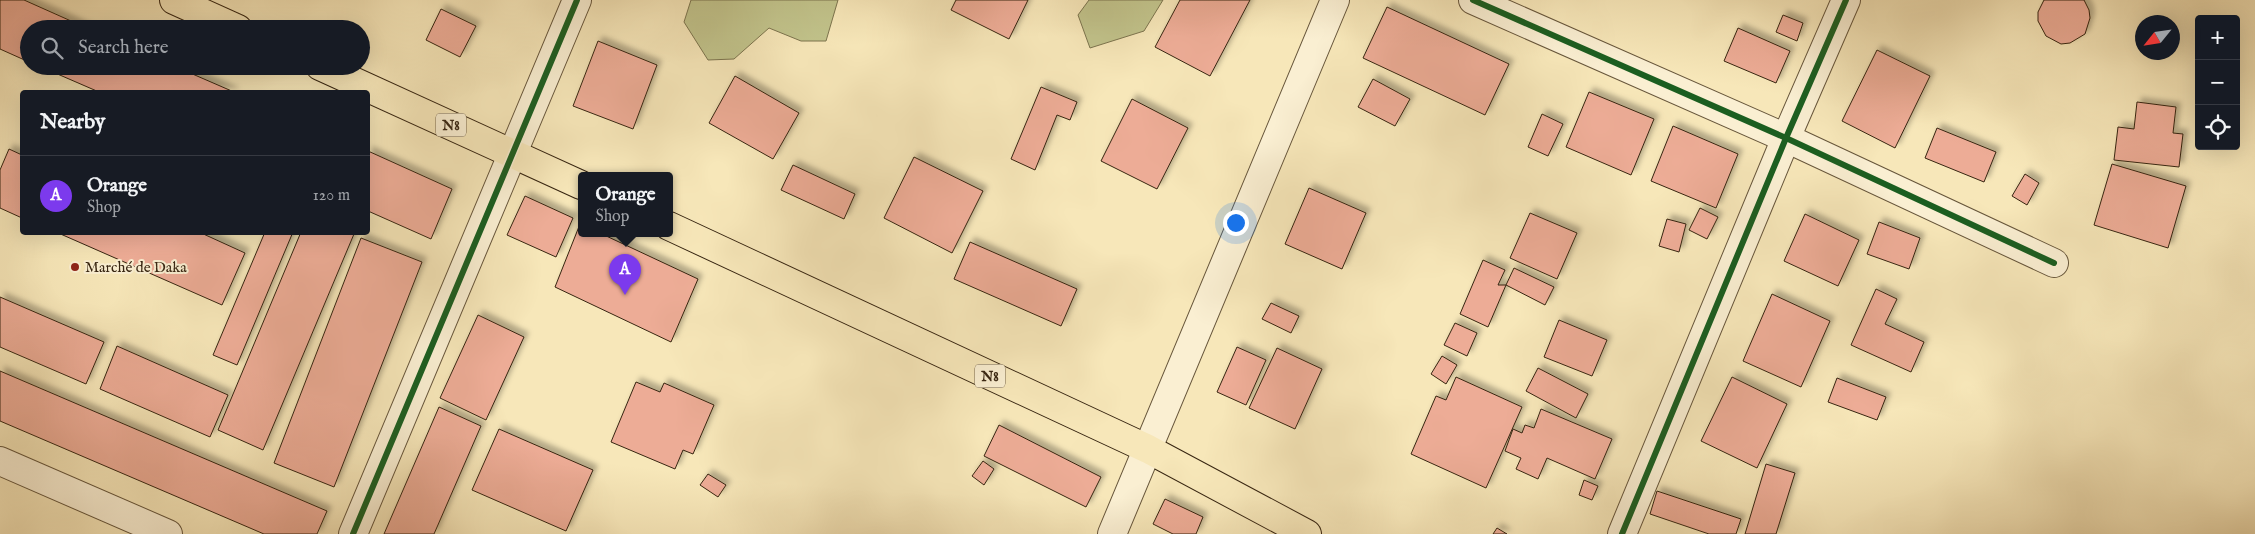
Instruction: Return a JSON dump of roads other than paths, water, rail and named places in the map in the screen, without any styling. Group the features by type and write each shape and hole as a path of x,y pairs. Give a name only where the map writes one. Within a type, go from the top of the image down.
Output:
{"main road":[{"path":"174,0 218,20"},
{"name":"N8","path":"340,75 578,184"},
{"name":"N8","path":"673,228 1148,449 1307,534"}],"street":[{"path":"353,534 511,153 577,0"},
{"path":"1112,534 1335,0"},
{"path":"1473,0 1786,138 2054,264"},
{"path":"1622,534 1786,138 1846,0"},
{"path":"0,462 168,534"}],"place":[{"name":"Marché de Daka","path":"75,267"},
{"name":"Orange","path":"625,295"}]}
